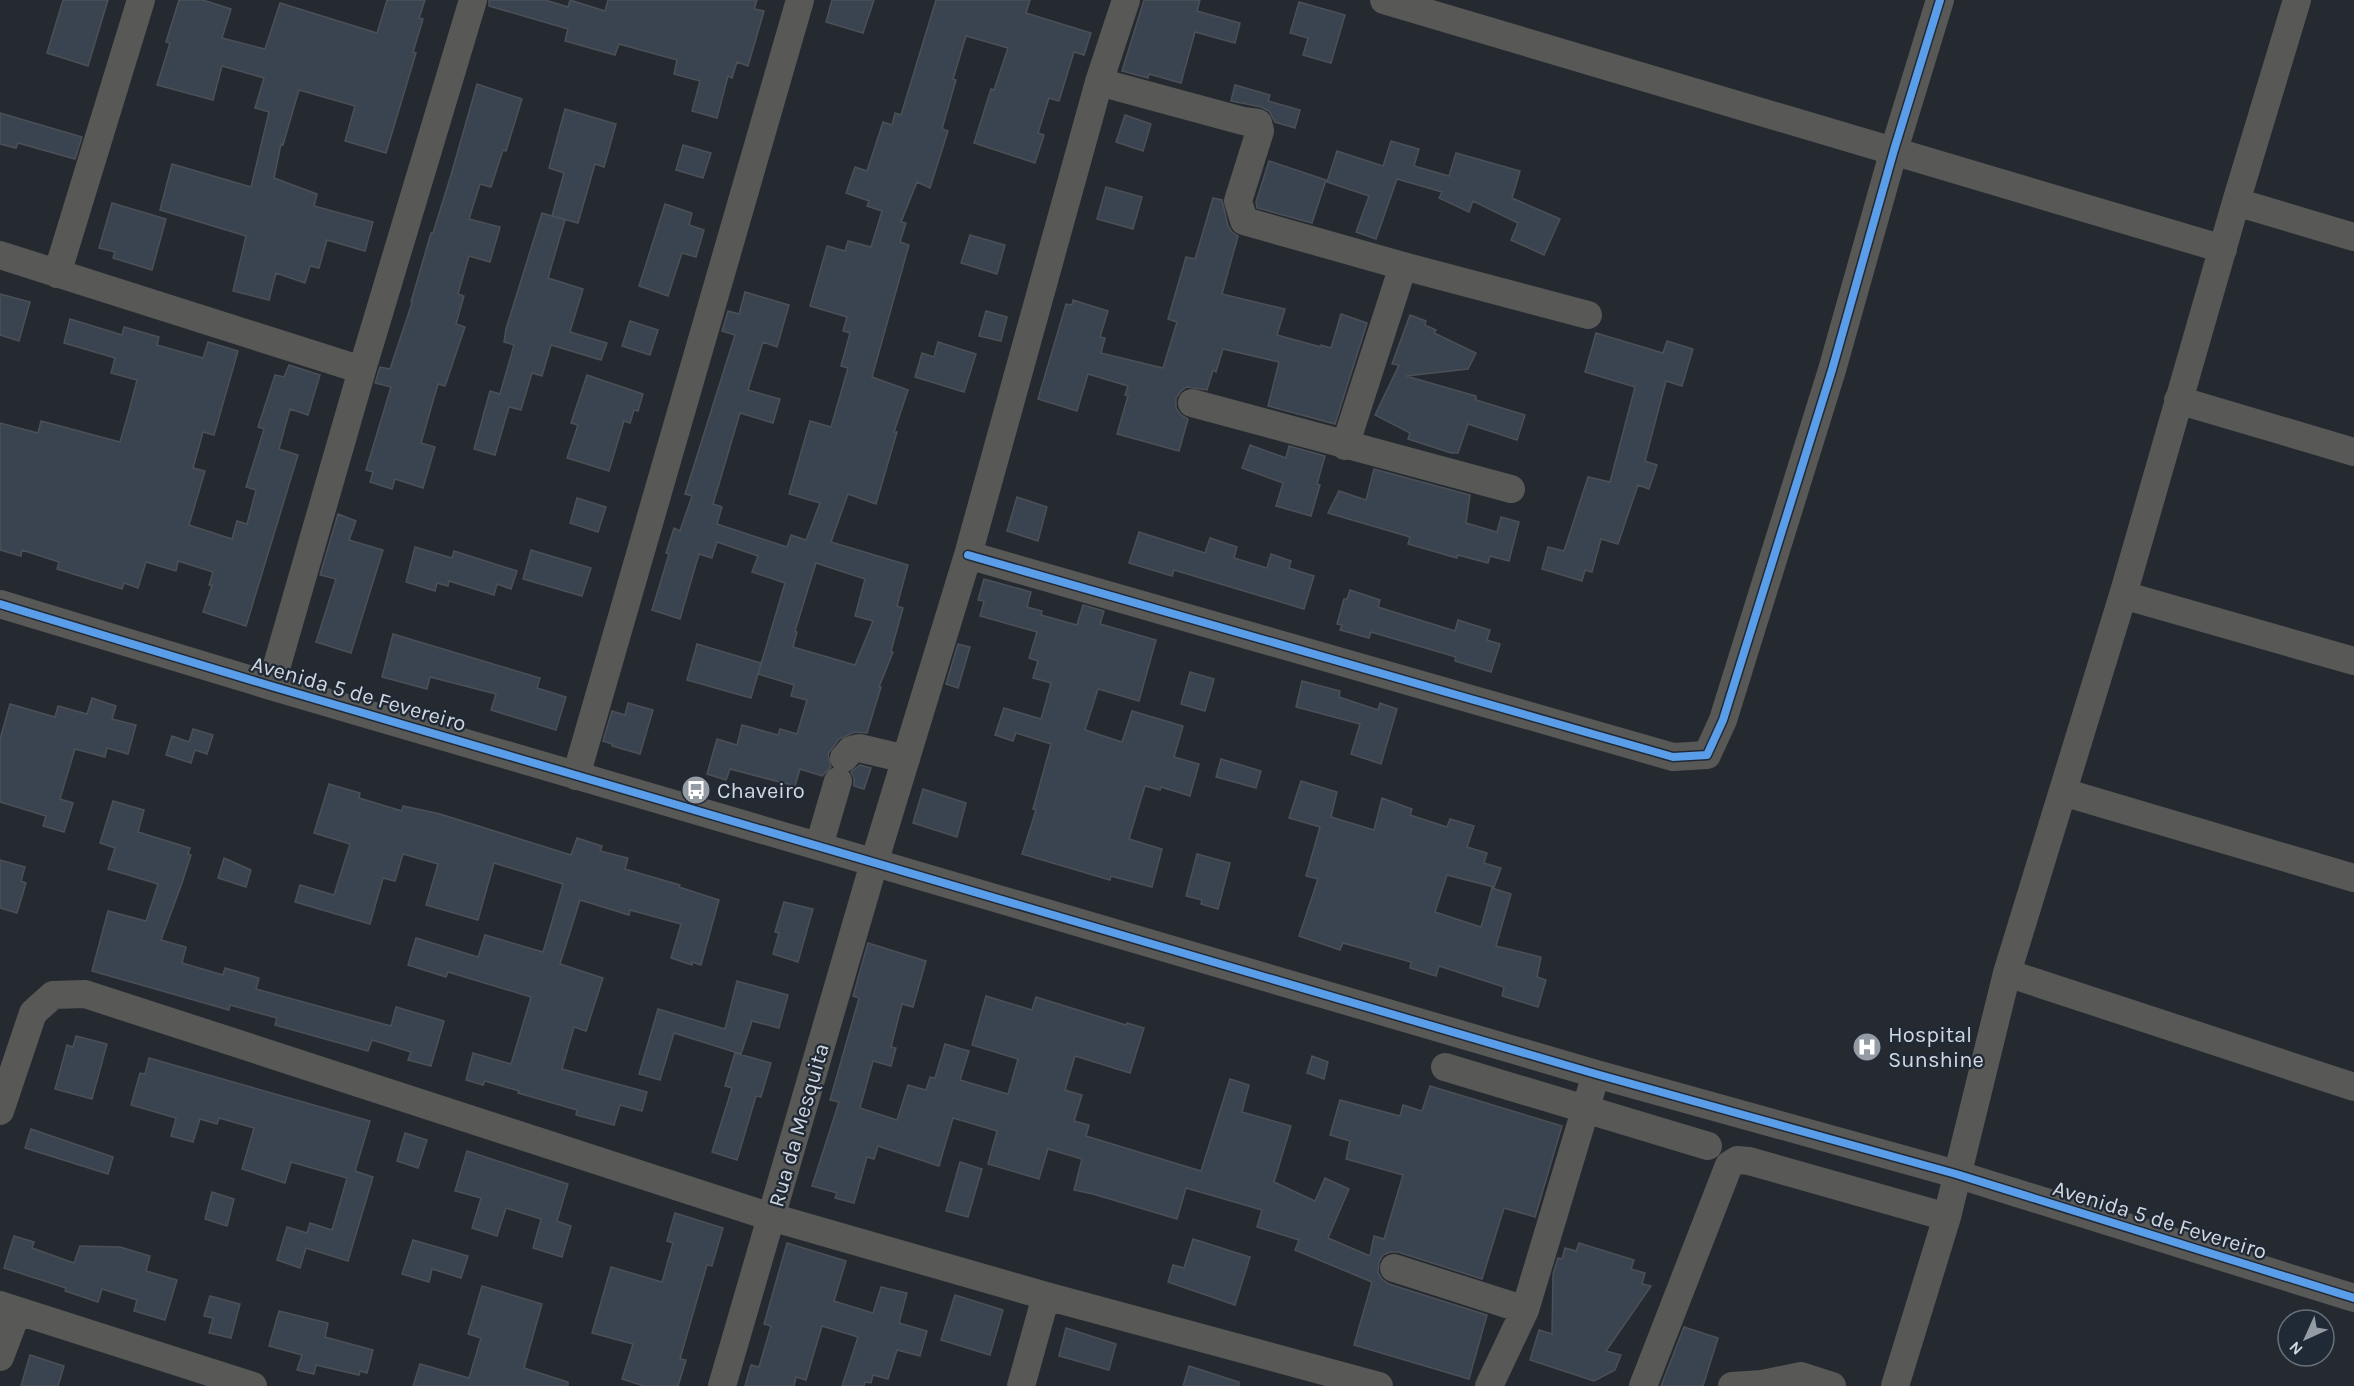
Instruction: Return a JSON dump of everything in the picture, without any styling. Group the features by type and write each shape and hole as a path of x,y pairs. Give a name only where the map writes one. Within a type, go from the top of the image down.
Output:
{"street":[{"path":"57,274 141,0"},
{"path":"271,686 362,370 473,0"},
{"path":"576,776 800,0"},
{"name":"Rua da Mesquita","path":"722,1386 874,863 968,555 1099,82 1126,0"},
{"path":"1384,0 2223,249"},
{"path":"968,555 1673,757 1707,755 1723,720 1829,381 1894,150 1940,0"},
{"path":"1895,1386 1947,1217 2007,973 2123,595 2296,0"},
{"path":"1099,82 1243,121 1258,123 1260,131 1238,201 1244,221 1588,315"},
{"path":"2236,202 2354,237"},
{"path":"0,255 362,370"},
{"path":"1346,446 1402,266"},
{"path":"2178,400 2354,452"},
{"path":"1192,403 1511,489"},
{"path":"2123,595 2354,660"},
{"name":"Avenida 5 de Fevereiro","path":"0,604 576,776 1596,1074 1956,1174 2354,1298"},
{"path":"819,846 841,770 851,750 859,748 906,759"},
{"path":"2063,792 2354,878"},
{"path":"2007,973 2354,1087"},
{"path":"0,1111 33,1013 53,995 85,994 771,1217 1046,1296 1379,1386"},
{"path":"1445,1067 1586,1107 1708,1146"},
{"path":"1490,1386 1525,1310 1596,1074"},
{"path":"1643,1386 1729,1165 1737,1160 1749,1161 1947,1217"},
{"path":"1394,1268 1525,1310"},
{"path":"1021,1386 1046,1296"},
{"path":"0,1357 8,1308 253,1386"},
{"path":"1732,1386 1762,1384 1801,1376 1832,1386"}],"building":[{"path":"63,0 108,0 88,66 47,53"},
{"path":"179,0 203,0 231,9 222,38 265,49 280,3 377,33 387,0 425,0 419,18 423,19 413,52 416,53 386,153 345,141 355,106 299,90 283,145 281,144 274,178 317,194 314,206 373,222 365,251 327,240 319,268 310,266 305,283 276,273 269,300 233,291 246,236 160,210 172,164 251,187 269,112 255,108 264,78 222,66 213,100 157,85 170,43 166,42"},
{"path":"489,0 545,0 568,7 570,0 605,11 608,0 757,0 754,9 764,11 748,66 737,62 732,78 728,76 717,118 692,111 700,81 674,74 677,60 619,44 615,55 565,41 568,29 489,6"},
{"path":"832,0 874,0 863,33 826,22"},
{"path":"936,0 1030,0 1026,13 1091,33 1084,55 1074,52 1059,101 1049,98 1038,133 1044,135 1035,163 974,143 991,89 994,90 1008,48 966,36 953,79 956,80 942,129 948,131 930,188 917,182 901,222 906,223 900,242 909,245 872,377 908,390 894,432 897,432 876,504 848,494 831,542 908,565 897,606 903,608 891,651 893,652 879,687 881,687 867,733 855,732 839,739 828,754 831,767 822,776 800,769 795,786 730,769 726,780 707,774 717,739 737,745 742,725 778,735 780,729 797,734 807,700 791,696 794,685 758,674 785,583 752,572 758,556 717,542 712,558 699,554 680,619 652,610 669,554 666,553 674,528 680,531 692,496 685,494 735,335 722,331 728,311 739,314 745,292 789,305 777,347 763,342 748,390 780,399 773,423 740,413 713,504 722,507 717,524 787,547 791,535 806,540 820,503 789,494 810,421 831,427 848,368 841,366 850,333 843,331 847,317 810,306 827,246 845,251 848,241 871,247 882,211 867,206 869,201 846,193 855,167 867,171 883,122 892,125 895,113 901,115","holes":["816,563 865,579 855,616 873,621 855,665 793,647 797,632 795,631"]},
{"path":"1144,0 1200,0 1197,11 1240,23 1235,43 1195,32 1181,83 1149,74 1148,78 1122,71"},
{"path":"1299,2 1345,15 1331,63 1303,55 1308,38 1290,33"},
{"path":"477,84 522,99 506,151 503,150 491,187 480,184 469,219 500,227 490,262 469,256 458,294 464,296 456,324 465,327 445,386 438,384 421,443 435,447 423,488 395,479 392,489 370,482 373,472 366,470 391,387 375,383 380,367 390,369"},
{"path":"1235,85 1270,95 1268,101 1300,110 1295,128 1275,122 1269,111 1261,107 1231,101"},
{"path":"565,109 616,124 604,167 595,164 578,223 552,216 564,173 549,168"},
{"path":"0,113 82,137 75,159 18,143 16,148 0,144"},
{"path":"1125,115 1151,124 1143,151 1116,142"},
{"path":"1391,141 1419,149 1414,166 1449,176 1456,153 1520,171 1512,198 1560,219 1544,255 1511,240 1518,223 1473,201 1469,212 1439,198 1442,192 1397,179 1376,239 1356,232 1369,196 1327,182 1337,151 1383,166"},
{"path":"683,145 711,153 703,178 676,170"},
{"path":"1269,161 1326,180 1312,223 1257,208 1256,202"},
{"path":"1106,187 1142,197 1133,229 1097,219"},
{"path":"1213,198 1222,200 1228,226 1238,236 1222,294 1285,309 1277,335 1321,347 1321,345 1331,348 1341,314 1367,323 1335,424 1268,406 1279,362 1223,349 1216,372 1213,370 1207,390 1187,387 1176,398 1176,408 1188,419 1179,451 1117,434 1128,396 1125,395 1128,386 1088,374 1077,411 1038,399 1066,304 1072,305 1073,300 1108,311 1100,337 1105,338 1101,353 1163,368 1177,322 1168,319 1186,257 1195,259"},
{"path":"112,203 166,219 152,270 113,258 115,252 99,248"},
{"path":"665,204 692,213 689,225 704,230 696,257 682,253 668,296 639,286"},
{"path":"542,213 565,220 548,278 583,289 570,332 607,343 601,360 551,345 542,376 532,373 521,410 509,407 495,455 474,449 490,391 500,394 514,345 504,342 506,329"},
{"path":"970,235 1005,245 997,274 961,263"},
{"path":"0,294 30,302 19,341 0,335"},
{"path":"986,311 1007,317 1001,341 979,336"},
{"path":"1410,315 1426,321 1425,325 1436,330 1434,333 1476,353 1468,369 1406,376 1476,396 1476,400 1525,415 1517,440 1468,424 1458,453 1451,453 1408,439 1410,433 1375,415 1399,365 1392,364"},
{"path":"70,319 122,335 124,327 159,337 157,345 203,358 208,342 238,351 214,435 203,432 193,468 205,471 189,525 232,539 237,521 247,524 256,490 246,487 264,429 258,427 275,375 284,377 289,365 320,375 308,415 290,409 279,449 298,455 246,626 203,612 212,585 209,585 213,572 178,561 176,571 146,562 138,588 124,583 122,589 57,569 59,562 22,550 21,556 0,550 0,423 38,433 41,421 120,442 137,380 111,373 115,358 64,343"},
{"path":"630,321 658,330 650,355 622,346"},
{"path":"1596,333 1663,353 1667,341 1693,349 1682,386 1666,381 1645,461 1657,465 1649,489 1638,485 1618,544 1601,539 1592,572 1585,570 1582,581 1542,569 1548,547 1564,551 1588,477 1610,482 1635,387 1585,372"},
{"path":"938,342 976,354 964,392 915,377 922,353 934,357"},
{"path":"587,375 643,394 638,411 634,410 630,423 624,421 609,471 567,458 578,425 571,423"},
{"path":"1250,445 1286,458 1289,446 1325,456 1311,516 1276,506 1283,483 1242,468"},
{"path":"1374,469 1470,495 1466,523 1497,532 1501,517 1519,522 1509,561 1490,556 1488,563 1458,555 1457,558 1408,544 1410,537 1328,513 1339,491 1366,500"},
{"path":"1017,497 1047,507 1038,541 1007,531"},
{"path":"577,498 606,507 598,532 570,523"},
{"path":"338,514 356,521 349,540 383,550 351,653 316,642 336,579 320,575"},
{"path":"1139,532 1205,553 1210,538 1237,547 1234,558 1267,568 1271,554 1291,561 1289,568 1314,576 1304,609 1174,570 1172,576 1129,563"},
{"path":"415,547 452,558 454,551 517,571 511,589 497,584 494,595 449,581 448,586 437,583 435,591 406,582"},
{"path":"531,550 591,568 582,596 523,579"},
{"path":"984,579 1031,592 1027,607 1042,611 1041,615 1077,625 1083,605 1104,611 1100,624 1156,640 1139,701 1098,689 1085,730 1122,742 1132,711 1183,726 1174,757 1199,764 1190,796 1161,787 1160,790 1145,786 1129,839 1162,849 1152,887 1111,876 1110,880 1022,854 1036,810 1033,809 1051,744 1016,733 1013,741 995,735 1004,708 1041,719 1051,683 1033,678 1038,661 1029,658 1037,632 980,616 984,601 978,600"},
{"path":"1350,590 1380,600 1378,607 1455,631 1458,620 1490,630 1487,640 1500,644 1491,672 1455,661 1456,657 1371,632 1369,638 1340,630 1342,625 1337,624 1344,599 1347,599"},
{"path":"393,634 540,678 537,688 566,697 556,730 491,710 496,694 430,677 427,689 382,677"},
{"path":"697,644 761,663 751,698 687,680"},
{"path":"958,644 970,647 958,688 946,684"},
{"path":"1190,672 1214,679 1205,711 1181,704"},
{"path":"1302,681 1340,691 1339,697 1378,710 1380,703 1397,709 1381,764 1351,754 1360,724 1296,707"},
{"path":"92,698 116,706 112,719 136,725 128,754 107,748 105,757 75,749 60,799 73,803 64,832 43,826 46,816 0,802 0,739 10,704 55,717 58,706 87,714"},
{"path":"628,703 653,710 640,754 603,741 612,711 625,715"},
{"path":"193,729 213,735 207,754 195,750 191,763 166,755 172,736 189,742"},
{"path":"1221,759 1261,771 1256,788 1216,777"},
{"path":"860,765 871,768 864,789 854,786 851,772"},
{"path":"1301,781 1337,792 1331,817 1374,830 1382,798 1412,809 1410,815 1447,827 1450,819 1474,826 1467,847 1487,853 1484,863 1501,868 1494,887 1447,875 1435,912 1481,927 1492,888 1511,894 1496,946 1541,957 1537,977 1546,980 1538,1007 1502,996 1504,987 1439,966 1436,976 1410,968 1411,962 1343,943 1340,950 1299,936 1318,879 1306,876 1320,827 1289,818"},
{"path":"329,784 360,793 359,798 402,811 403,806 440,814 571,855 577,838 602,846 600,851 628,858 625,869 680,885 679,887 719,900 701,965 692,962 692,965 671,958 681,924 630,910 629,915 580,900 560,964 603,978 586,1031 574,1027 562,1069 647,1092 642,1111 620,1105 614,1125 576,1115 577,1110 518,1093 519,1091 485,1081 483,1085 466,1080 473,1053 511,1064 531,997 448,972 446,977 408,965 416,938 478,957 485,935 543,952 563,884 494,863 478,920 426,905 438,864 403,854 395,881 383,878 370,924 295,902 300,885 334,895 350,844 314,833"},
{"path":"923,789 966,803 957,837 913,823"},
{"path":"113,801 144,810 138,832 190,848 188,854 191,855 161,940 186,947 182,963 223,975 225,968 259,978 256,989 391,1026 396,1007 444,1021 431,1066 408,1060 411,1052 372,1040 368,1051 275,1025 277,1018 230,1005 229,1010 92,971 108,911 146,921 158,884 108,869 115,848 100,843"},
{"path":"1197,854 1230,863 1218,909 1201,904 1202,900 1186,896"},
{"path":"224,858 251,870 246,887 218,878"},
{"path":"0,860 25,867 21,881 26,883 17,913 0,908"},
{"path":"784,902 813,909 798,962 773,954 779,933 775,932"},
{"path":"868,943 926,961 913,1007 902,1004 891,1047 896,1048 891,1066 873,1061 860,1108 897,1120 908,1085 926,1090 930,1077 935,1078 945,1044 969,1051 960,1080 1008,1094 1018,1059 972,1045 986,996 1032,1010 1036,997 1126,1025 1127,1023 1144,1028 1130,1073 1075,1056 1065,1090 1082,1095 1074,1121 1089,1125 1086,1136 1201,1171 1230,1079 1249,1085 1242,1112 1291,1126 1274,1182 1315,1201 1325,1178 1349,1189 1328,1238 1370,1256 1374,1236 1384,1239 1403,1175 1346,1159 1350,1141 1330,1135 1340,1100 1400,1116 1403,1105 1422,1111 1430,1086 1562,1126 1535,1217 1504,1208 1482,1279 1398,1252 1383,1255 1379,1262 1378,1272 1389,1284 1487,1315 1469,1379 1354,1345 1372,1282 1295,1250 1299,1240 1257,1227 1262,1210 1186,1188 1177,1219 1074,1190 1082,1159 1048,1149 1039,1179 988,1164 997,1131 953,1118 939,1166 878,1146 874,1159 867,1157 854,1203 835,1198 837,1193 812,1186 839,1102 830,1100 859,998 853,996"},
{"path":"737,981 788,995 779,1028 752,1021 741,1054 674,1033 660,1080 639,1074 658,1009 725,1029"},
{"path":"76,1036 107,1044 92,1099 55,1089 67,1045 73,1047"},
{"path":"735,1053 771,1063 761,1097 756,1096 737,1160 712,1152 732,1088 725,1086"},
{"path":"1312,1056 1328,1062 1324,1079 1307,1073"},
{"path":"149,1058 370,1121 355,1171 373,1177 348,1261 306,1248 300,1268 277,1260 287,1227 307,1233 310,1223 332,1230 347,1178 291,1162 285,1183 242,1169 254,1128 219,1118 217,1124 200,1119 193,1142 171,1136 176,1118 131,1105 140,1073 145,1074"},
{"path":"31,1129 113,1157 108,1174 25,1148"},
{"path":"405,1133 427,1140 418,1168 397,1161"},
{"path":"467,1151 568,1184 557,1221 571,1226 562,1257 533,1248 541,1219 506,1208 497,1236 472,1228 481,1198 455,1191"},
{"path":"960,1162 982,1169 968,1217 946,1211"},
{"path":"212,1192 234,1199 227,1226 205,1219"},
{"path":"675,1213 723,1228 712,1266 707,1265 680,1359 686,1360 678,1386 644,1386 622,1379 633,1344 592,1333 611,1267 662,1282 673,1243 667,1241"},
{"path":"14,1236 34,1242 32,1248 74,1263 80,1246 120,1247 150,1256 146,1271 177,1280 165,1320 134,1311 137,1300 102,1289 98,1302 65,1291 66,1288 4,1268"},
{"path":"1193,1239 1250,1257 1235,1305 1168,1282 1173,1265 1184,1268"},
{"path":"413,1240 468,1256 461,1278 432,1269 429,1282 402,1274"},
{"path":"787,1243 846,1261 834,1301 873,1313 881,1287 907,1293 899,1323 927,1331 920,1356 897,1350 888,1379 873,1375 871,1383 865,1382 864,1386 842,1386 858,1337 822,1326 806,1380 796,1377 794,1386 745,1386 751,1365 759,1367 771,1326 764,1324"},
{"path":"1579,1243 1634,1260 1631,1269 1645,1273 1642,1284 1651,1286 1606,1351 1621,1355 1615,1370 1594,1381 1530,1360 1539,1330 1552,1334 1553,1274 1558,1258 1562,1259 1565,1248 1576,1251"},
{"path":"482,1286 542,1304 524,1368 568,1382 568,1386 413,1386 420,1364 469,1378 481,1338 468,1334"},
{"path":"955,1295 1003,1310 990,1355 941,1340"},
{"path":"210,1296 240,1304 231,1338 209,1333 213,1318 204,1316"},
{"path":"279,1311 328,1323 325,1337 373,1350 367,1373 360,1371 359,1375 316,1365 314,1374 297,1370 302,1355 269,1346"},
{"path":"1684,1327 1718,1338 1703,1386 1661,1386"},
{"path":"1066,1328 1116,1344 1109,1370 1059,1356"},
{"path":"30,1355 64,1366 58,1386 21,1386"},
{"path":"1189,1366 1239,1382 1239,1386 1183,1386"}],"cycle path":[{"path":"968,555 1673,757 1707,755 1723,720 1832,370 1894,150 1940,0"},
{"path":"0,604 271,686 1596,1074 1956,1174 2354,1298"}],"place":[{"name":"Chaveiro","path":"696,790"},
{"name":"Hospital Sunshine","path":"1867,1047"}]}
